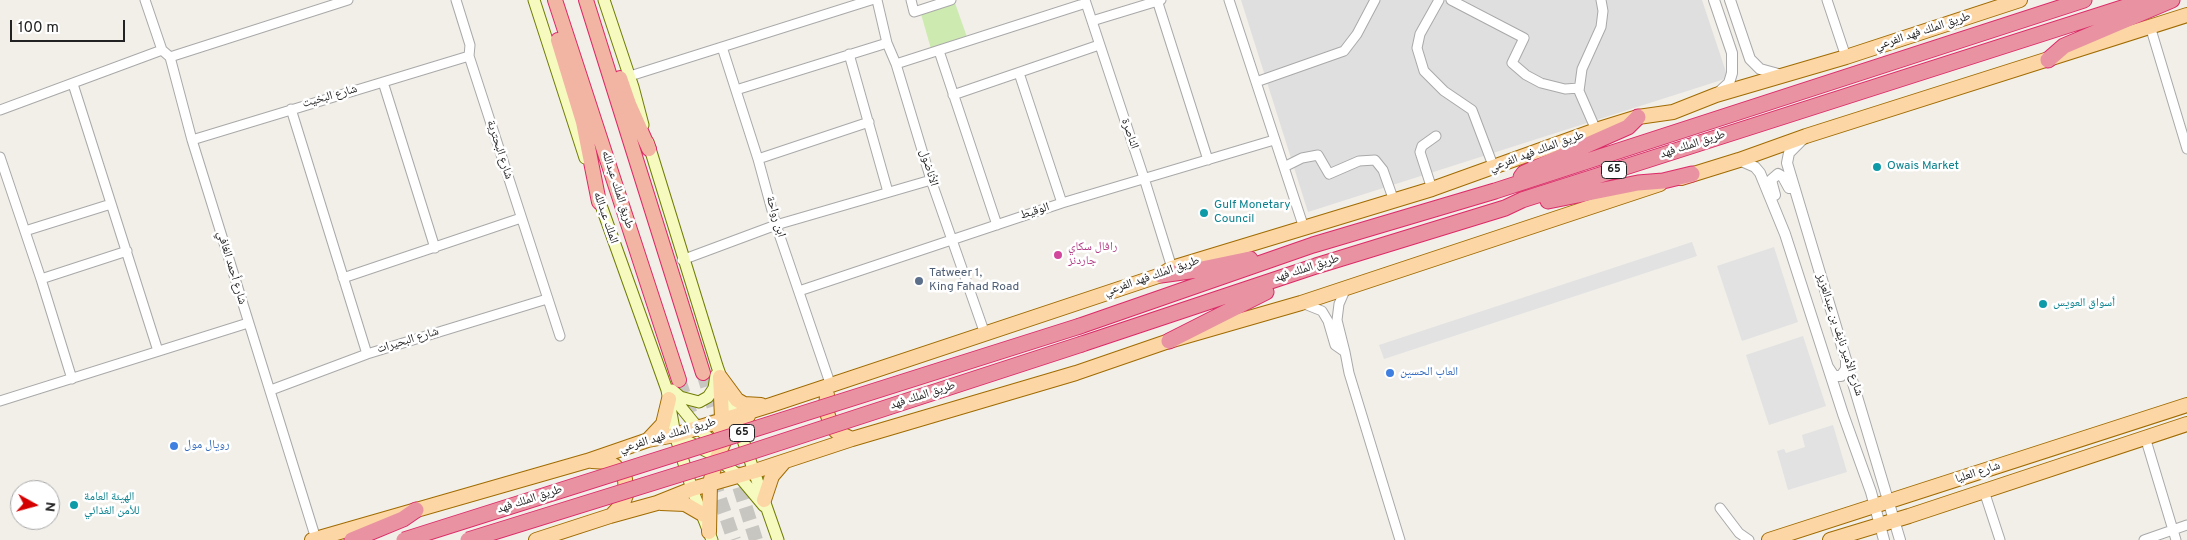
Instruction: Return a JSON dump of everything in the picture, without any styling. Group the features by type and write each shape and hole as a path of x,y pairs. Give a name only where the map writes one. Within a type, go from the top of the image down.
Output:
{"highway":[{"path":"549,0 582,122 599,202"},
{"name":"طريق الملك عبدالله","path":"554,0 679,380"},
{"path":"586,0 703,373"},
{"path":"592,0 629,104 649,149"},
{"name":"طريق الملك فهد","path":"404,540 1080,326 1305,248 1515,185 2084,0"},
{"name":"طريق الملك فهد","path":"468,540 729,459 1316,266 1505,208 1522,200 2148,0"},
{"path":"2048,60 2064,46 2172,0"},
{"path":"1515,185 1524,173 1628,126 1638,117"},
{"path":"1505,208 1518,208 1638,182 1664,182 1692,174"},
{"path":"1166,272 1197,270 1305,248"},
{"path":"1169,341 1256,295 1309,275 1316,266"},
{"path":"352,540 402,520 416,510"}],"main road":[{"name":"الملك عبدالله","path":"534,0 599,202 666,390 675,435 692,488"},
{"path":"604,0 630,76 649,149 718,371 731,420 754,471 778,540"},
{"name":"طريق الملك فهد الفرعي","path":"314,539 587,461 648,440 731,420 1166,272 1432,189 1596,130 1638,117 1673,112 1716,96 1846,57 2020,0"},
{"path":"536,540 564,536 610,516 658,503 692,488 754,471 852,439 1076,373 1169,341 1301,303 1739,160 1806,136 2187,15"},
{"path":"666,390 699,402 708,397 714,388 718,371"},
{"path":"718,371 737,400 744,404 772,405"},
{"path":"831,386 826,403 828,420 837,432 852,439"},
{"path":"666,390 716,451 766,505"},
{"path":"648,440 662,424 666,390"},
{"name":"شارع العليا","path":"1769,540 2187,405"},
{"path":"692,488 716,451 731,420"},
{"name":"شارع العليا","path":"1830,540 1894,521 2187,424"},
{"path":"675,435 716,451 754,471"},
{"path":"711,536 710,483 716,451"},
{"path":"587,461 608,462 621,472 625,479 626,495 624,503 610,516"},
{"path":"766,505 772,476 784,462"},
{"path":"692,488 711,536"},
{"path":"658,503 685,504 704,515"}],"street":[{"path":"145,0 162,50 170,57 348,0"},
{"name":"شارع البحترية","path":"456,0 470,45 469,56 560,336"},
{"name":"الأناضول","path":"877,0 887,43 896,64 931,180 985,334"},
{"path":"911,0 914,12 951,0"},
{"path":"1092,21 1159,0 1208,160"},
{"path":"1229,0 1304,228"},
{"path":"1256,82 1344,50 1357,34 1375,0"},
{"path":"1439,0 1420,34 1417,48 1424,71 1444,91 1472,110 1494,168"},
{"path":"1451,0 1524,38 1512,63 1526,75 1541,83 1565,89 1579,88"},
{"path":"1596,130 1579,88 1582,69 1601,27 1603,12 1601,0"},
{"path":"1714,0 1736,60 1744,57 1743,41"},
{"path":"1730,0 1750,59 1760,69 1782,75"},
{"path":"1827,0 1846,57"},
{"path":"630,76 865,1"},
{"path":"896,64 1085,2"},
{"name":"الناصرة","path":"1085,2 1144,178 1166,272"},
{"path":"2150,26 2187,148"},
{"path":"736,90 887,43"},
{"path":"953,95 1099,45"},
{"name":"ابن رواحة","path":"722,47 758,159 776,225 831,386"},
{"path":"0,110 162,50"},
{"path":"939,50 997,225"},
{"path":"1716,96 1729,83 1732,73 1732,53"},
{"path":"849,54 888,192"},
{"name":"شارع البخيت","path":"192,140 469,56"},
{"name":"شارع أحمد الغافي","path":"170,57 192,140 314,539"},
{"path":"1018,73 1062,203"},
{"path":"383,82 435,248"},
{"path":"73,84 158,350"},
{"path":"291,109 367,354"},
{"path":"758,159 869,122"},
{"path":"1432,189 1420,152 1422,146 1436,136"},
{"name":"شارع الأمير نايف بن عبدالعزيز","path":"1806,136 1789,153 1787,163 1803,221 1845,351 1882,504 1880,525 1884,540"},
{"name":"الوقيط","path":"799,291 1062,203 1274,140"},
{"path":"1284,167 1302,158 1318,155 1329,174 1359,161 1375,160 1383,170 1394,201"},
{"path":"0,157 72,379"},
{"name":"شارع الأمير نايف بن عبدالعزيز","path":"1739,160 1754,167 1760,173 1785,234 1825,362 1882,504 1894,521 1900,540"},
{"path":"1785,234 1771,180 1778,174 1783,177 1789,188 1803,221"},
{"path":"682,260 776,225 931,180"},
{"path":"25,231 111,204"},
{"path":"343,278 521,218"},
{"path":"41,279 127,251"},
{"path":"1346,288 1339,304 1338,320 1349,373 1400,540"},
{"name":"شارع البحيرات","path":"270,390 367,354 547,299"},
{"path":"1301,303 1322,311 1328,321 1335,345 1345,352"},
{"path":"0,401 248,323"},
{"path":"1825,362 1834,376 1841,376 1846,368 1845,351"},
{"path":"2145,437 2176,540"},
{"path":"1984,491 2000,540"},
{"path":"1720,508 1739,533 1749,540"},
{"path":"2144,540 2187,525"}],"shaded area":[{"path":"1241,0 1702,0 1728,78 1308,212"},
{"path":"1692,242 1697,256 1384,359 1379,345"},
{"path":"1774,247 1798,322 1742,341 1717,266"},
{"path":"1803,336 1826,406 1769,425 1746,355"},
{"path":"1833,425 1847,472 1788,490 1777,451 1784,449 1786,453 1805,447 1802,435"}],"green space":[{"path":"955,3 967,37 931,49 921,14"}],"tunnel":[{"path":"703,373 720,427"},
{"path":"679,380 734,540"},
{"path":"733,467 756,540"}],"place":[{"name":"Owais Market","path":"1877,167"},
{"name":"Gulf Monetary Council","path":"1204,213"},
{"name":"رافال سكاي جاردنز","path":"1058,255"},
{"name":"Tatweer 1, King Fahad Road","path":"919,281"},
{"name":"أسواق العويس","path":"2043,304"},
{"name":"العاب الحسين","path":"1390,373"},
{"name":"رويال مول","path":"174,446"},
{"name":"الهيئة العامة للأمن الغذائي","path":"74,505"}]}
